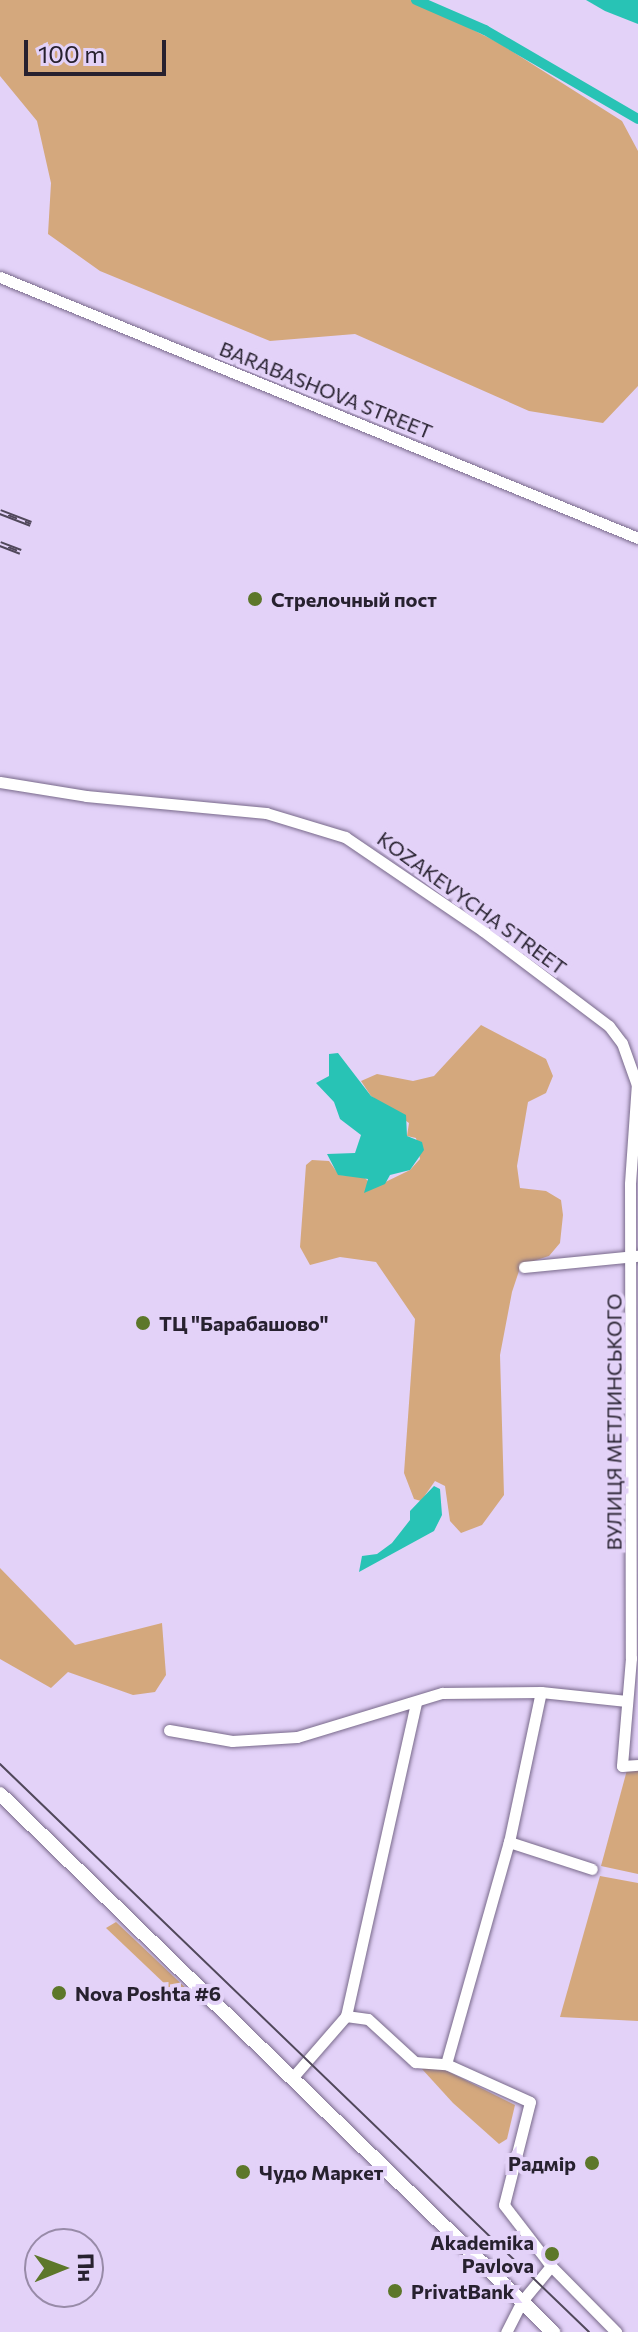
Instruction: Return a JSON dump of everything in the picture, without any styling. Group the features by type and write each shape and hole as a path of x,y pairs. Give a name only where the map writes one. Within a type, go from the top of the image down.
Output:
{"main road":[{"path":"0,1794 553,2332"}],"street":[{"name":"BARABASHOVA STREET","path":"0,277 638,538"},
{"name":"KOZAKEVYCHA STREET","path":"0,782 86,796 266,813 345,837 458,913 609,1026 622,1043 638,1087"},
{"name":"ВУЛИЦЯ МЕТЛИНСЬКОГО","path":"638,1078 634,1474 622,1766 638,1765"},
{"path":"524,1267 634,1256"},
{"path":"169,1730 265,1741 297,1737 416,1704 442,1693 541,1692 627,1701"},
{"path":"446,2064 509,1842 541,1692"},
{"path":"293,2077 346,2016 416,1704"},
{"path":"509,1842 592,1869"},
{"path":"346,2016 368,2019 415,2062 446,2064 530,2102 504,2205 551,2266 616,2332"},
{"path":"506,2332 522,2301 551,2266"}],"shaded area":[{"path":"0,0 414,0 499,43 622,121 638,151 638,386 603,423 529,411 355,334 270,341 100,271 48,234 51,183 37,121 0,76"},
{"path":"586,0 638,0 638,24 605,11"},
{"path":"481,1025 546,1059 553,1076 546,1093 528,1102 517,1166 520,1188 546,1191 561,1200 563,1215 560,1243 549,1256 521,1265 512,1292 500,1355 504,1495 482,1525 461,1533 450,1521 445,1486 435,1481 421,1501 414,1499 404,1473 415,1319 376,1262 340,1257 310,1265 300,1247 306,1165 312,1160 329,1161 339,1175 363,1176 369,1182 365,1192 410,1170 420,1159 416,1138 407,1136 409,1123 371,1096 361,1081 377,1074 413,1081 434,1076"},
{"path":"338,1053 371,1096 406,1115 407,1136 422,1142 424,1150 410,1170 390,1175 385,1184 364,1193 368,1179 338,1175 327,1154 355,1153 361,1135 340,1119 334,1102 316,1083 329,1076 329,1054"},
{"path":"434,1486 440,1489 442,1515 434,1531 359,1572 362,1556 377,1554 392,1543 410,1520 410,1511"},
{"path":"0,1568 75,1645 162,1623 166,1675 155,1692 133,1695 68,1672 51,1688 0,1659"},
{"path":"627,1770 638,1770 638,1874 601,1866"},
{"path":"600,1876 638,1883 638,2021 560,2017"},
{"path":"116,1922 190,1992 192,2001 186,2004 106,1928"},
{"path":"422,2069 445,2070 515,2105 507,2139 499,2144 453,2103"}],"waterway":[{"path":"416,0 485,30 638,119"}],"tram line":[{"path":"0,1764 589,2332"}],"railway":[{"path":"0,512 31,524"},
{"path":"0,544 21,552"}],"place":[{"name":"Стрелочный пост","path":"255,599"},
{"name":"ТЦ \"Барабашово\"","path":"143,1323"},
{"name":"Nova Poshta #6","path":"59,1993"},
{"name":"Радмір","path":"592,2163"},
{"name":"Чудо Маркет","path":"243,2172"},
{"name":"Akademіka Pavlova","path":"552,2254"},
{"name":"PrivatBank","path":"395,2291"}]}
